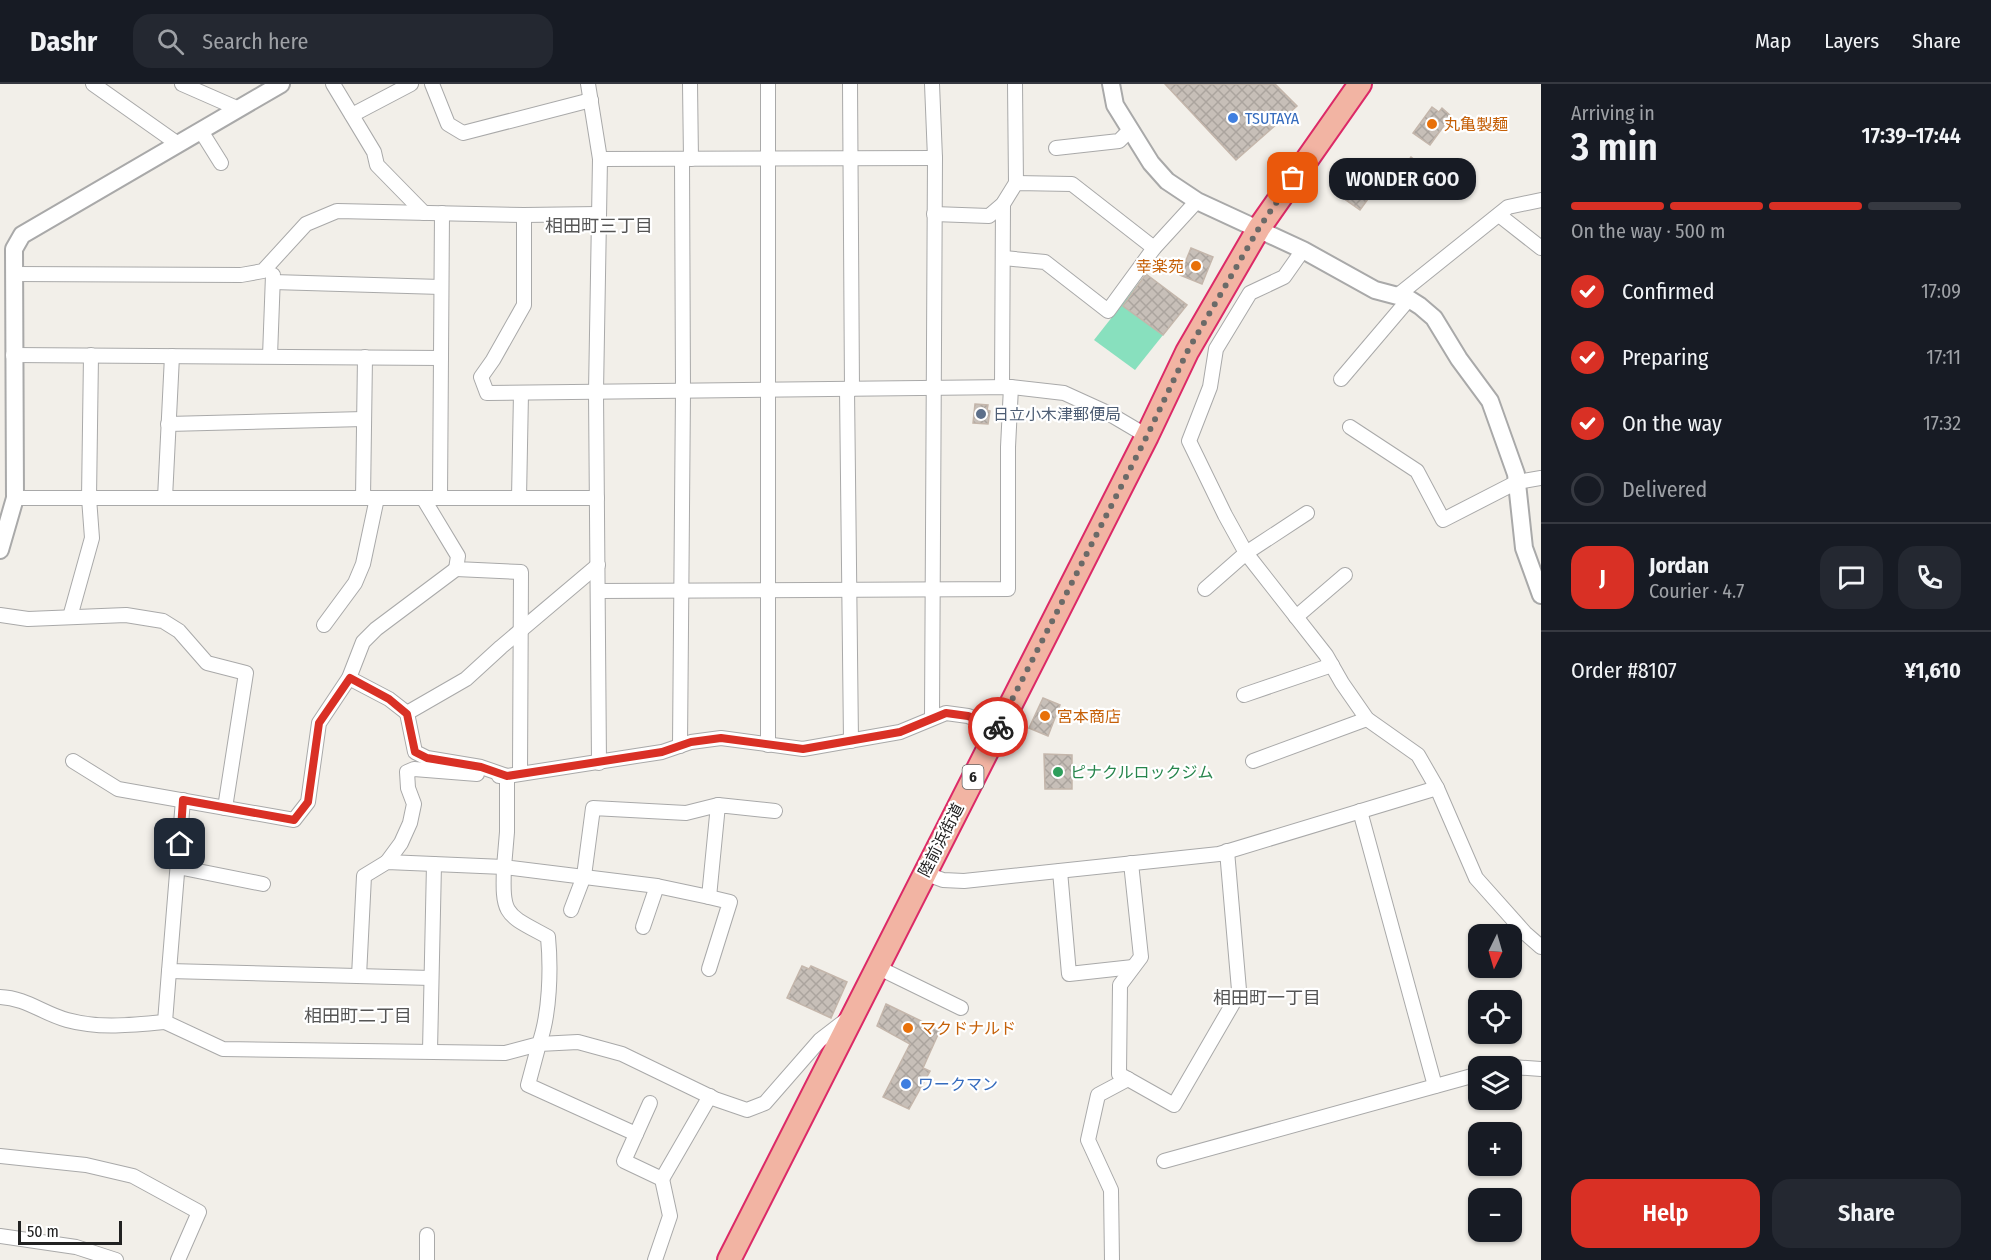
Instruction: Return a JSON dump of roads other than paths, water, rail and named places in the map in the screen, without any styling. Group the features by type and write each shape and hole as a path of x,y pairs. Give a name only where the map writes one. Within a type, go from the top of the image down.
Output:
{"highway":[{"name":"陸前浜街道","path":"729,1260 1147,436 1187,352 1259,228 1360,84"}],"street":[{"path":"93,84 178,144"},
{"path":"182,84 239,109"},
{"path":"0,550 15,498 14,249 22,235 281,84"},
{"path":"333,84 374,152 377,165 424,213"},
{"path":"352,115 411,84"},
{"path":"432,84 448,124 463,133 591,99"},
{"path":"588,84 600,159 596,392 599,763"},
{"path":"680,746 686,159 690,84"},
{"path":"768,84 768,745"},
{"path":"850,84 851,741"},
{"path":"932,84 934,158 932,717"},
{"path":"934,214 989,216 1003,204 1016,183 1015,84"},
{"path":"1111,84 1115,105 1151,163 1167,181 1197,201 1259,228 1375,290 1403,297 1420,306 1434,318 1459,359 1490,401 1517,482 1524,548 1541,595"},
{"path":"1056,148 1119,141 1130,130"},
{"path":"201,131 221,163"},
{"path":"600,159 934,158"},
{"path":"1016,183 1072,184 1154,248"},
{"path":"1341,379 1403,297 1508,207 1541,200"},
{"path":"1004,258 1045,262 1108,311 1154,248 1197,201"},
{"path":"598,591 1008,589 1008,447 1003,204"},
{"path":"14,274 241,274 262,271 306,224 337,211 524,215 599,214"},
{"path":"440,498 441,213"},
{"path":"524,215 524,305 481,377 487,393 1006,387 1064,393 1099,409 1147,436"},
{"path":"1499,215 1541,248"},
{"path":"1303,250 1284,277 1250,293 1216,349 1210,387 1189,441 1224,515 1246,553 1332,665 1367,719 1418,755 1437,789 1476,878 1525,933 1541,947"},
{"path":"270,356 273,260"},
{"path":"273,282 441,287"},
{"path":"14,355 441,358"},
{"path":"70,617 92,538 89,498 91,355"},
{"path":"165,498 172,356"},
{"path":"324,625 355,583 363,564 370,498 364,419 365,357"},
{"path":"519,498 522,393"},
{"path":"168,424 364,419"},
{"path":"1350,427 1417,471 1443,520 1517,482 1541,478"},
{"path":"15,498 597,498"},
{"path":"423,498 458,556 456,569"},
{"path":"1205,589 1246,553 1306,513"},
{"path":"407,714 466,680 598,565"},
{"path":"73,761 118,789 294,820 308,802 319,723 350,678 363,642 376,629 456,569 521,572 514,775 504,867 504,905 515,919 548,937 548,984 543,1033 528,1085 636,1134"},
{"path":"1296,617 1345,575"},
{"path":"0,615 28,619 126,615 163,621 179,631 207,663 246,673 225,808"},
{"path":"1244,695 1332,665"},
{"path":"350,678 389,699 407,714 415,752 427,758 514,775"},
{"path":"359,976 364,876 387,862 401,843 411,823 414,804 408,788 407,772 414,769 514,775 662,752 691,742 721,738 803,749 900,732 932,717 955,713 997,728"},
{"path":"1252,761 1367,719"},
{"path":"924,873 943,880 963,881 1227,851 1437,789"},
{"path":"165,1022 183,800"},
{"path":"709,897 718,805"},
{"path":"571,910 584,876 593,808 686,813 718,805 775,811"},
{"path":"1360,811 1435,1086"},
{"path":"1131,863 1141,957 1120,985 1119,1074 1174,1105 1239,990 1227,851"},
{"path":"387,862 504,867 584,876 657,886 730,902 710,969"},
{"path":"430,1051 434,864"},
{"path":"178,867 263,884"},
{"path":"1060,871 1070,974 1133,967"},
{"path":"643,927 657,886"},
{"path":"877,967 962,1008"},
{"path":"169,971 432,978"},
{"path":"0,997 16,998 66,1020 113,1027 165,1022 223,1049 505,1053 539,1044 578,1042 622,1054 710,1096 747,1110 765,1103 820,1040 852,1016"},
{"path":"1522,1068 1541,1069"},
{"path":"1164,1161 1468,1077"},
{"path":"1112,1260 1111,1190 1088,1140 1098,1095 1128,1079"},
{"path":"655,1260 670,1216 662,1179 710,1096"},
{"path":"650,1103 624,1161 662,1179"},
{"path":"0,1156 86,1165 133,1176 200,1212 178,1260"},
{"path":"427,1235 427,1260"},
{"path":"0,1236 76,1247 116,1260"}],"place":[{"name":"TSUTAYA","path":"1233,118"},
{"name":"丸亀製麺","path":"1432,124"},
{"name":"WONDER GOO","path":"1293,178"},
{"name":"幸楽苑","path":"1196,266"},
{"name":"日立小木津郵便局","path":"981,414"},
{"name":"宮本商店","path":"1045,716"},
{"name":"ピナクルロックジム","path":"1058,772"},
{"name":"マクドナルド","path":"908,1028"},
{"name":"ワークマン","path":"906,1084"}],"district":[{"name":"相田町三丁目","path":"599,226"},
{"name":"相田町一丁目","path":"1267,998"},
{"name":"相田町二丁目","path":"358,1016"}]}
